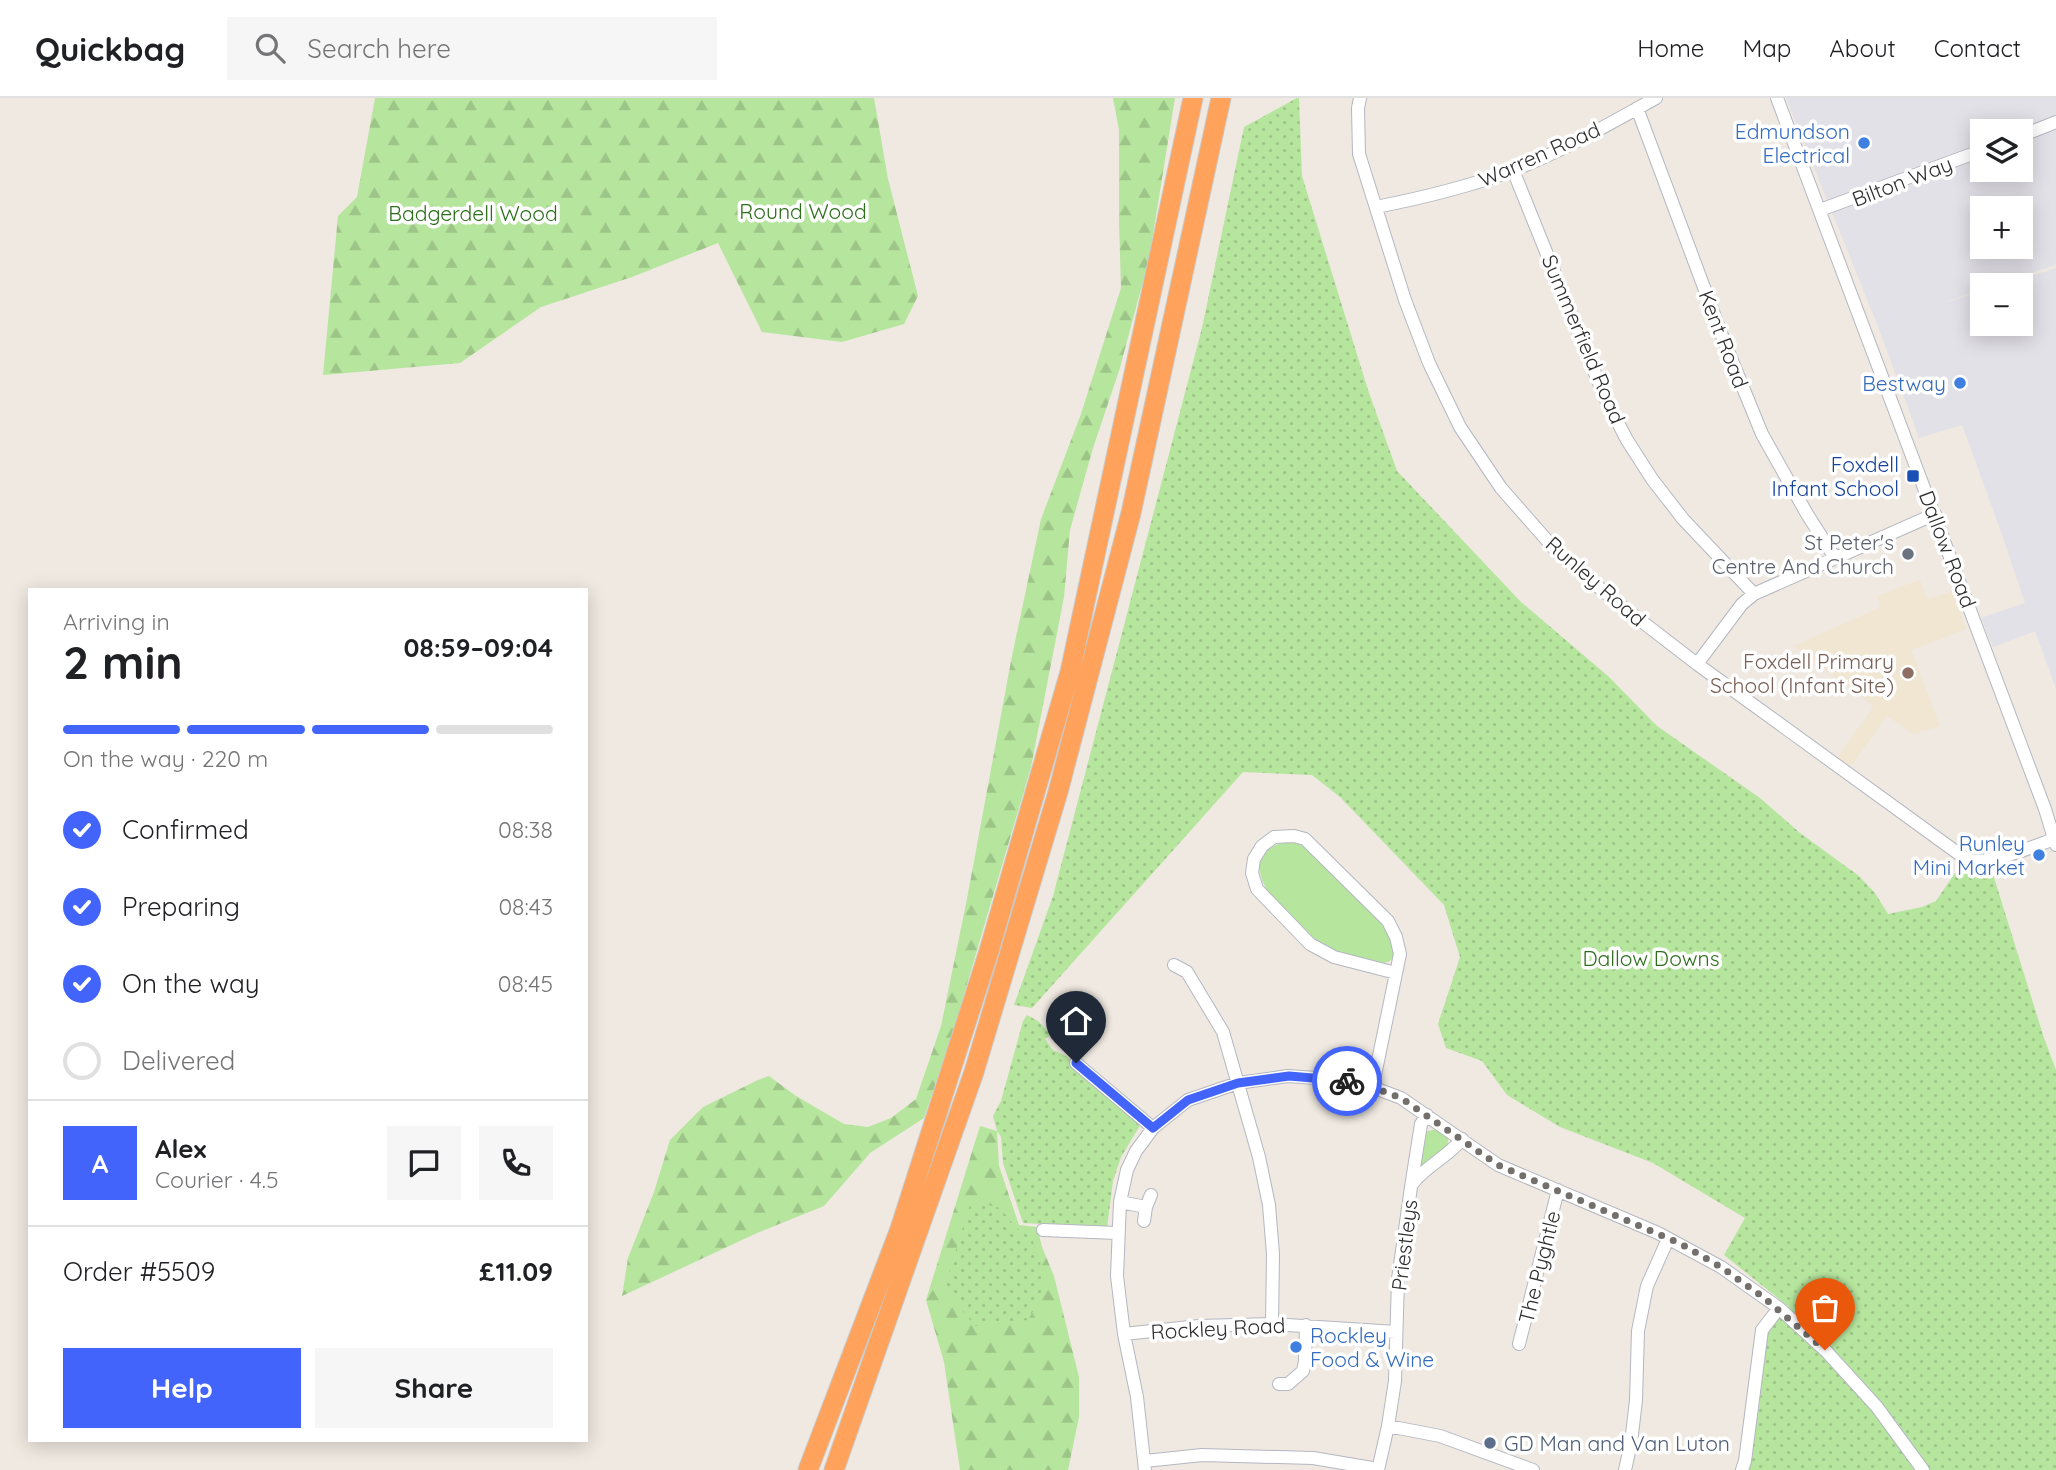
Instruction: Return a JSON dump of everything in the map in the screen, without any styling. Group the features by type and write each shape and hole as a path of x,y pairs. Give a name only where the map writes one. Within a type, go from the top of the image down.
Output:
{"highway":[{"path":"807,1470 900,1228 989,951 1070,672 1193,98"},
{"path":"834,1470 974,1072 1058,792 1131,513 1221,98"}],"street":[{"name":"Runley Road","path":"1360,98 1360,154 1405,300 1429,363 1460,427 1500,488 1559,554 1697,664 1753,702 1966,859 1975,862 1987,860 2055,842"},
{"name":"Warren Road","path":"1376,208 1429,196 1513,170 1588,135 1656,98"},
{"name":"Dallow Road","path":"1777,98 1935,514 2055,842"},
{"name":"Kent Road","path":"1637,108 1724,341 1762,434 1835,558"},
{"path":"2033,131 2056,122"},
{"name":"Bilton Way","path":"1820,210 1970,155"},
{"name":"Summerfield Road","path":"1513,170 1605,398 1628,440 1652,479 1683,519 1754,594"},
{"path":"1697,664 1742,604 1754,594 1935,514"},
{"path":"1372,1087 1396,973 1400,954 1396,937 1388,921 1305,839 1294,836 1274,837 1262,846 1254,859 1252,873 1256,888 1310,944 1334,957 1396,973"},
{"path":"1174,965 1187,972 1223,1032 1259,1157 1269,1205 1273,1254 1272,1324"},
{"path":"1076,1063 1153,1128"},
{"path":"1378,1470 1313,1458 1247,1455 1202,1455 1145,1466 1137,1397 1116,1276 1120,1202 1127,1170 1136,1151 1153,1128 1188,1100 1238,1083 1289,1076 1344,1080 1401,1098 1498,1165 1679,1243 1721,1267 1779,1308 1826,1351 1877,1407 1923,1470"},
{"name":"Priestleys","path":"1378,1470 1395,1381 1398,1279 1421,1124 1427,1115"},
{"name":"Priestleys","path":"1411,1186 1422,1171 1454,1149 1462,1139"},
{"name":"The Pyghtle","path":"1520,1343 1558,1190"},
{"path":"1120,1202 1148,1201 1144,1221"},
{"path":"1043,1230 1117,1233"},
{"path":"1625,1470 1636,1400 1638,1331 1647,1286 1668,1239"},
{"path":"1742,1470 1762,1330 1779,1308"},
{"name":"Rockley Road","path":"1124,1334 1199,1326 1272,1324 1396,1332"},
{"path":"1279,1384 1288,1384 1303,1371 1306,1325"},
{"path":"1388,1426 1440,1436 1512,1466 1533,1470"},
{"path":"1247,1455 1247,1470"}],"shaded area":[{"path":"1786,98 2056,98 2056,265 2032,273 1970,273 1970,293 1939,304 1970,295 1970,336 2033,336 2033,275 2056,268 2056,689 2035,631 1993,647 1981,618 2025,603 1962,425 1919,438 1877,324"},
{"name":"Foxdell Primary School (Infant Site)","path":"1920,580 1927,600 1952,591 1966,629 1911,650 1940,726 1913,734 1887,716 1850,767 1837,758 1874,706 1794,646 1881,607 1877,596"}],"green space":[{"name":"Badgerdell Wood","path":"375,98 874,98 888,179 918,296 904,324 842,342 762,332 718,243 632,277 541,307 460,363 323,375 338,216 357,197"},
{"path":"1113,98 1175,98 1149,259 1119,371 1093,448 1070,530 1064,597 1031,767 952,1035 924,1118 870,1153 824,1206 757,1233 622,1296 628,1258 654,1192 670,1140 703,1107 769,1076 796,1096 844,1124 868,1127 891,1118 916,1099 941,1026 1041,519 1081,414 1121,288 1119,130"},
{"name":"Dallow Downs","path":"1297,98 1302,176 1368,390 1397,471 1521,602 1608,676 1657,726 1760,798 1800,833 1859,876 1875,893 1888,914 1922,907 1936,901 1959,867 1991,868 2056,1070 2056,1470 1748,1470 1767,1336 1772,1325 1789,1307 1724,1255 1745,1218 1653,1163 1560,1127 1507,1095 1482,1061 1446,1048 1438,1024 1460,957 1444,905 1340,797 1312,775 1243,772 1032,1008 1014,1005 1053,896 1202,328 1244,127"},
{"path":"1297,841 1378,915 1391,935 1395,957 1377,964 1352,959 1325,945 1298,926 1276,903 1262,880 1261,860 1276,845"},
{"path":"1027,1015 1038,1021 1051,1035 1045,1039 1053,1050 1066,1056 1141,1124 1121,1157 1113,1181 1107,1228 1023,1223 1003,1163 1001,1137 993,1116 1001,1101"},
{"path":"980,1126 997,1131 999,1166 1019,1225 1037,1227 1054,1276 1079,1377 1079,1417 1068,1470 960,1470 944,1362 926,1300"},
{"path":"1437,1129 1448,1137 1448,1147 1420,1167 1424,1132"},
{"path":"971,1201 1000,1208 1016,1228 1031,1237 1040,1258 1042,1286 1039,1301 1028,1320 975,1326 944,1289"}],"way so far":[{"path":"1347,1081 1401,1098 1498,1165 1679,1243 1721,1267 1779,1308 1825,1350"}],"place":[{"name":"Edmundson Electrical","path":"1864,143"},
{"name":"Bestway","path":"1960,383"},
{"name":"Foxdell Infant School","path":"1913,476"},
{"name":"St Peter's Centre And Church","path":"1908,554"},
{"name":"Foxdell Primary School (Infant Site)","path":"1908,673"},
{"name":"Runley Mini Market","path":"2039,855"},
{"name":"Rockley Food & Wine","path":"1296,1347"},
{"name":"GD Man and Van Luton","path":"1490,1443"}],"route":[{"path":"1076,1063 1153,1128 1188,1100 1238,1083 1289,1076 1347,1081"}],"park label":[{"name":"Round Wood","path":"803,211"}]}
